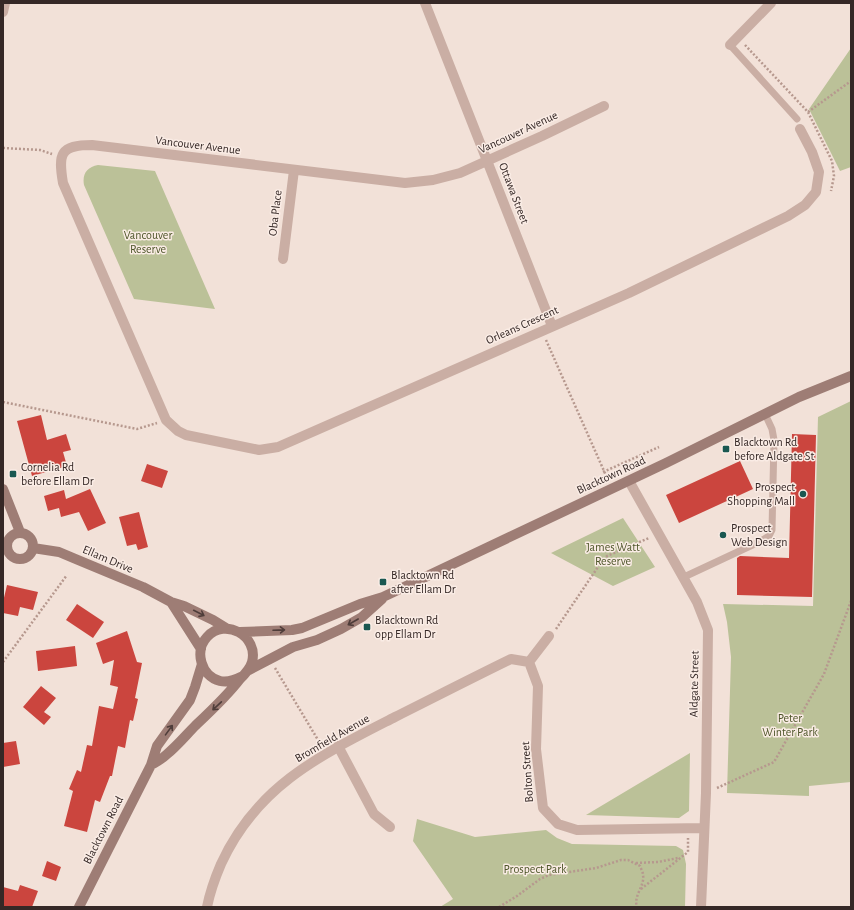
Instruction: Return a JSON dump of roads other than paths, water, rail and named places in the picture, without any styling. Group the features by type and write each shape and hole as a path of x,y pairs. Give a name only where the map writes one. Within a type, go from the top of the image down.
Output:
{"main road":[{"name":"Blacktown Road","path":"240,632 292,630 302,628 360,604 383,597 629,481 799,397 851,376"},
{"path":"3,489 20,532 28,536 33,543 33,548 29,556 22,559 17,559 10,555 5,547 10,537 13,534 20,532"},
{"name":"Ellam Drive","path":"33,548 58,552 78,560 143,587 171,602 184,606 213,620 226,628"},
{"name":"Blacktown Road","path":"151,765 165,756 224,699 246,673 293,647 316,640 341,629 362,617 383,597"},
{"name":"Ellam Drive","path":"171,602 201,649"},
{"path":"226,628 240,632 249,641 253,653 252,662 246,673 231,681 219,681 211,677 205,671 202,664 201,649 203,642 208,636 213,632 226,628"},
{"name":"Blacktown Road","path":"79,907 151,765 157,746 190,700 196,687 202,664"}],"street":[{"path":"3,12 5,3"},
{"name":"Ottawa Street","path":"425,3 552,326"},
{"path":"730,45 771,3"},
{"name":"Vancouver Avenue","path":"166,420 64,183 61,157 68,149 77,145 92,145 405,183 433,180 460,173 604,106"},
{"name":"Orleans Crescent","path":"166,420 178,431 186,435 259,450 278,447 629,293 788,216 805,205 816,192 819,172 812,152 800,129"},
{"name":"Oba Place","path":"283,259 294,170"},
{"name":"Aldgate Street","path":"629,481 684,577 697,602 708,630 706,793 701,907"},
{"path":"529,662 549,636"},
{"name":"Bromfield Avenue","path":"207,907 215,878 228,849 253,812 275,790 302,768 338,746 511,659 529,662"},
{"name":"Bolton Street","path":"529,662 538,686 536,749 543,808 558,824 577,830 704,828"},
{"path":"338,746 374,814 390,827"}],"lane":[{"path":"730,45 797,119"},
{"path":"684,577 762,541 769,536 772,530 774,440 772,429 765,414"}],"place":[{"name":"Blacktown Rd before Aldgate St","path":"726,449"},
{"name":"Cornelia Rd before Ellam Dr","path":"13,474"},
{"name":"Prospect Shopping Mall","path":"803,494"},
{"name":"Prospect Web Design","path":"723,535"},
{"name":"Blacktown Rd after Ellam Dr","path":"383,582"},
{"name":"Blacktown Rd opp Ellam Dr","path":"367,627"}],"park label":[{"name":"Vancouver Reserve","path":"148,242"},
{"name":"James Watt Reserve","path":"613,554"},
{"name":"Peter Winter Park","path":"790,725"},
{"name":"Prospect Park","path":"535,869"}]}
